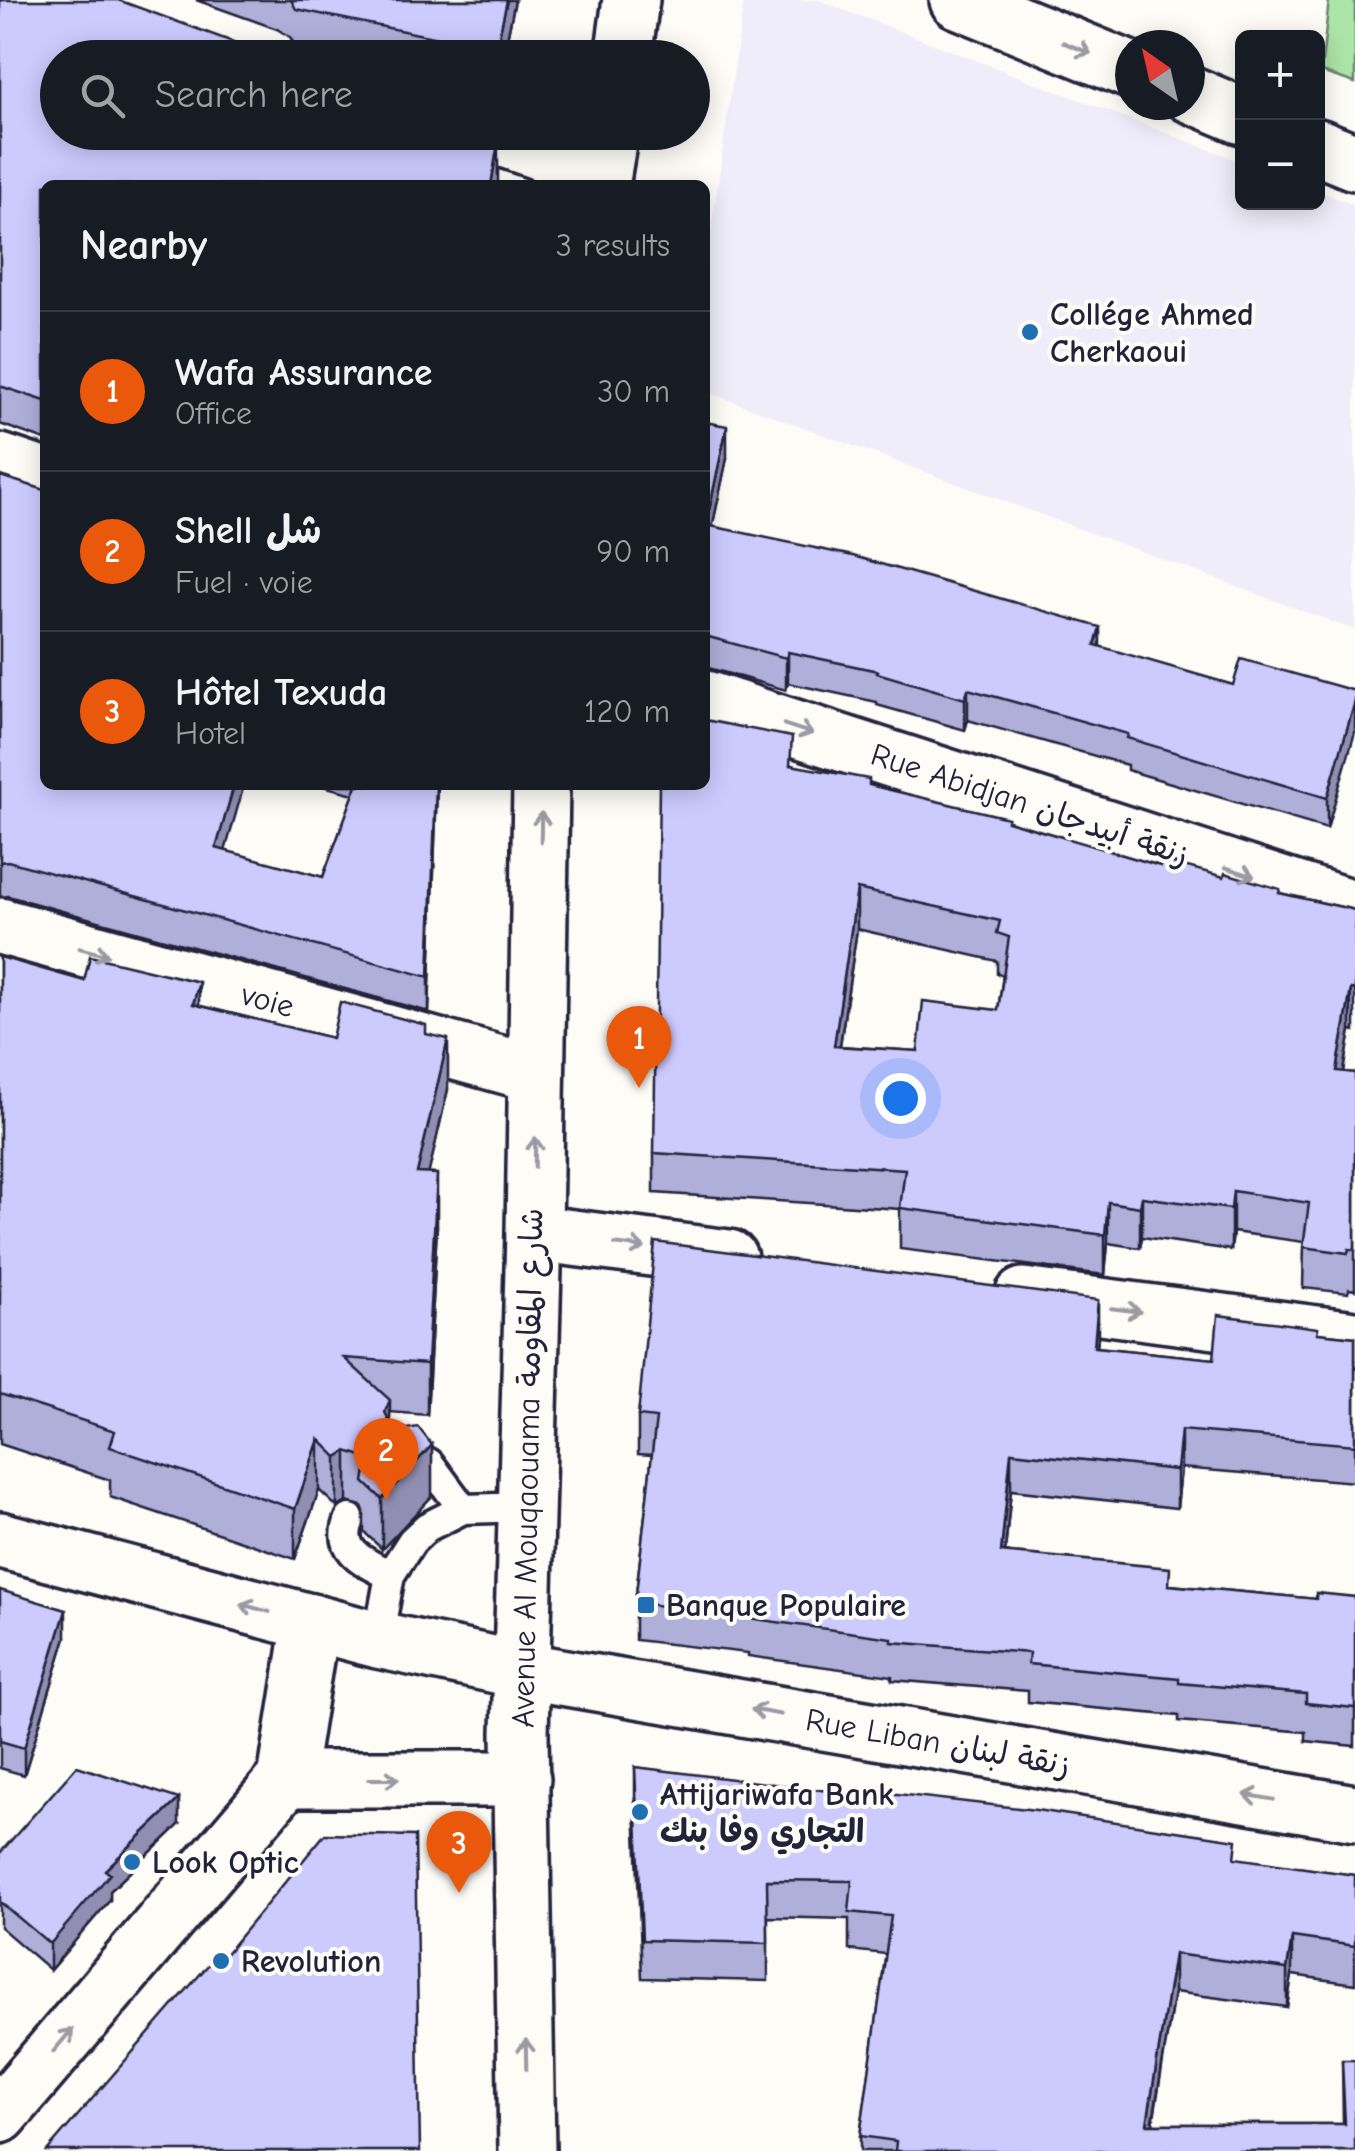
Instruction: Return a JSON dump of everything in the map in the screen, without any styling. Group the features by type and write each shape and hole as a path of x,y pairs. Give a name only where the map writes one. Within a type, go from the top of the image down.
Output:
{"street":[{"path":"625,40 631,0"},
{"path":"958,0 1115,64"},
{"path":"1205,100 1235,113"},
{"path":"1325,149 1355,162"},
{"path":"552,150 605,164"},
{"path":"0,462 40,475"},
{"name":"Rue Abidjan زنقة أبيدجان","path":"710,702 1355,910"},
{"name":"Avenue Al Mouqaouama شارع المقاومة","path":"527,2151 520,1670 534,1233 542,790"},
{"name":"voie","path":"0,926 536,1074"},
{"path":"534,1233 768,1264"},
{"path":"984,1291 1355,1339"},
{"path":"0,1540 378,1640 520,1670"},
{"path":"0,2114 286,1778 311,1622"},
{"name":"Rue Liban زنقة لبنان","path":"520,1670 1355,1814"},
{"path":"286,1778 522,1779"}],"lane":[{"path":"402,1463 415,1457 429,1463 463,1508"},
{"path":"378,1640 390,1575 412,1541 427,1527 463,1508 526,1507"},
{"path":"350,1519 346,1529 349,1550 356,1558 390,1575"}],"shaded area":[{"name":"Collége Ahmed Cherkaoui","path":"744,0 818,0 1115,113 1115,120 1132,120 1235,159 1235,210 1325,210 1325,194 1355,205 1355,630 710,393 710,239"}],"green space":[{"path":"1329,0 1355,0 1355,83 1325,73"}],"building":[{"path":"0,0 118,0 228,40 40,40 40,150 497,150 492,180 40,180 40,399 0,386"},
{"path":"291,0 507,0 498,40 447,40 296,9"},
{"path":"710,423 727,426 710,506"},
{"path":"0,476 40,488 40,790 233,790 216,848 323,877 355,790 436,790 429,977 8,861 0,862"},
{"path":"710,526 853,556 1100,627 1095,645 1233,685 1241,659 1355,691 1355,701 1327,798 1127,738 1128,734 968,689 965,699 878,671 788,652 786,658 710,637"},
{"path":"710,721 792,737 790,765 869,779 869,785 1008,818 1007,821 1160,866 1162,860 1224,877 1225,873 1280,889 1279,893 1355,910 1355,990 1351,989 1337,1071 1355,1073 1355,1250 1349,1249 1348,1253 1303,1247 1309,1203 1233,1191 1231,1209 1142,1197 1140,1207 1108,1202 1105,1235 900,1208 905,1169 654,1153 659,790 710,790","holes":["857,889 1000,921 997,933 1009,937 998,1010 923,1001 918,1051 834,1046"]},
{"path":"90,956 199,982 193,1004 332,1038 340,1002 426,1025 426,1034 448,1039 417,1173 437,1174 427,1364 344,1358 390,1400 385,1412 391,1426 401,1430 418,1427 432,1445 382,1499 364,1482 367,1465 362,1456 347,1451 337,1457 319,1439 295,1509 110,1447 115,1431 0,1394 0,957 84,981"},
{"path":"655,1242 1098,1300 1094,1347 1214,1359 1218,1315 1318,1328 1317,1333 1355,1337 1355,1445 1181,1430 1177,1470 1011,1452 1001,1552 1170,1568 1169,1585 1316,1599 1316,1593 1355,1597 1355,1708 1306,1703 1306,1694 1028,1664 1029,1653 892,1642 892,1638 748,1618 749,1615 635,1603 656,1418 638,1416"},
{"path":"0,1590 66,1610 24,1748 0,1741"},
{"path":"77,1766 179,1799 105,1870 110,1874 50,1944 0,1902 0,1853"},
{"path":"635,1767 862,1795 863,1790 1036,1810 1237,1840 1235,1858 1355,1875 1355,1946 1292,1937 1287,1969 1174,1954 1147,2124 1345,2124 1342,2060 1355,2060 1355,2151 895,2151 896,2141 860,2136 891,1916 849,1912 852,1881 767,1880 768,1943 642,1940"},
{"path":"325,1834 415,1836 420,2151 47,2151 216,1956 224,1956"}],"place":[{"name":"Collége Ahmed Cherkaoui","path":"1030,332"},
{"name":"Wafa Assurance","path":"639,1088"},
{"name":"Shell شل","path":"386,1500"},
{"name":"Banque Populaire","path":"646,1605"},
{"name":"Attijariwafa Bank التجاري وفا بنك","path":"640,1812"},
{"name":"Look Optic","path":"132,1862"},
{"name":"Hôtel Texuda","path":"459,1893"},
{"name":"Revolution","path":"221,1961"}]}
